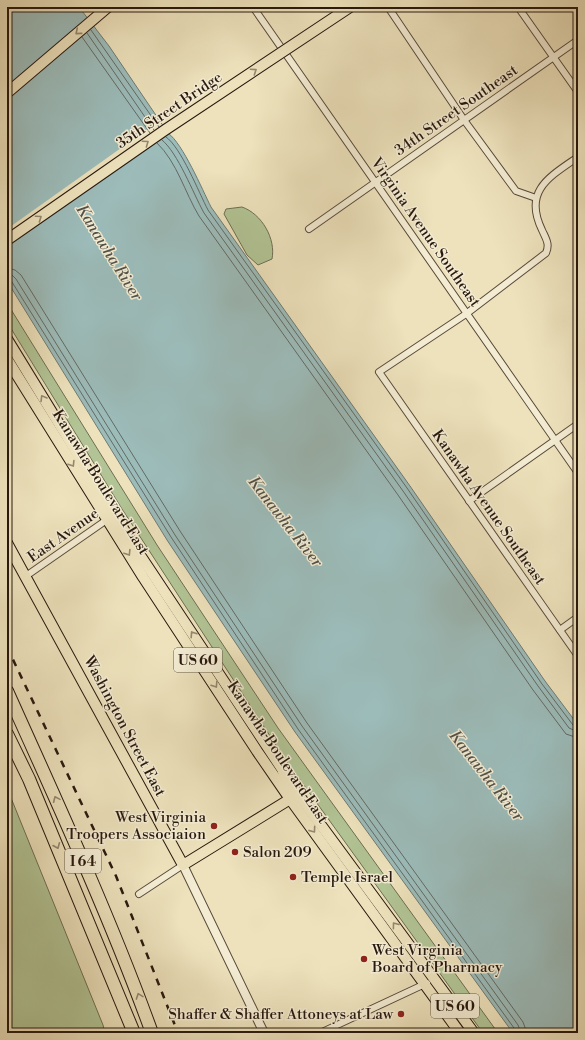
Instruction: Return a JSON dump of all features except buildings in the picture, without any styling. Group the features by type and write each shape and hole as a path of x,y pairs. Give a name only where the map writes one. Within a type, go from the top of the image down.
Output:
{"highway":[{"name":"I 64","path":"7,692 55,797 131,975 152,1033"},
{"name":"I 64","path":"7,734 28,779 134,1033"}],"main road":[{"path":"7,94 108,7"},
{"name":"35th Street Bridge","path":"7,240 165,130 350,7"},
{"name":"Kanawha Boulevard East","path":"7,339 111,517 282,769 293,797 330,837 474,1033"},
{"name":"Kanawha Boulevard East","path":"7,358 293,797 460,1033"},
{"name":"Washington Street East","path":"7,543 183,865"},
{"name":"Kanawha Boulevard East","path":"282,769 288,772 329,832 330,837"},
{"path":"183,865 293,797"}],"street":[{"name":"Virginia Avenue Southeast","path":"253,7 578,473"},
{"path":"388,7 464,120 516,191 536,198"},
{"path":"518,7 578,92"},
{"name":"34th Street Southeast","path":"309,228 578,40"},
{"path":"466,314 546,253 548,244 536,216 536,198 545,181 578,157"},
{"name":"Kanawha Avenue Southeast","path":"466,314 380,372 578,656"},
{"path":"469,501 578,424"},
{"name":"East Avenue","path":"26,576 111,517"},
{"path":"560,630 578,617"},
{"path":"139,894 183,865"},
{"name":"Washington Street East","path":"183,865 264,1033"},
{"path":"320,1033 435,979"}],"green space":[{"path":"242,207 256,215 261,221 270,236 272,243 272,259 258,265 247,255 224,214 226,209"},
{"path":"7,303 157,545 278,728 498,1033 483,1033 285,759 122,509 7,322"},
{"path":"7,788 103,1025 105,1033 7,1033"}],"water":[{"name":"Kanawha River","path":"7,7 79,7 109,46 168,133 180,147 192,167 211,207 410,486 545,681 578,725 578,1033 513,1033 295,732 167,540 7,281"}],"pier":[{"path":"159,121 168,133 7,244 7,229"}],"railway":[{"path":"7,647 116,876 178,1033"}],"place":[{"name":"West Virginia Troopers Associaion","path":"214,826"},
{"name":"Salon 209","path":"235,852"},
{"name":"Temple Israel","path":"293,877"},
{"name":"West Virginia Board of Pharmacy","path":"364,959"},
{"name":"Shaffer & Shaffer Attoneys at Law","path":"401,1014"}]}
